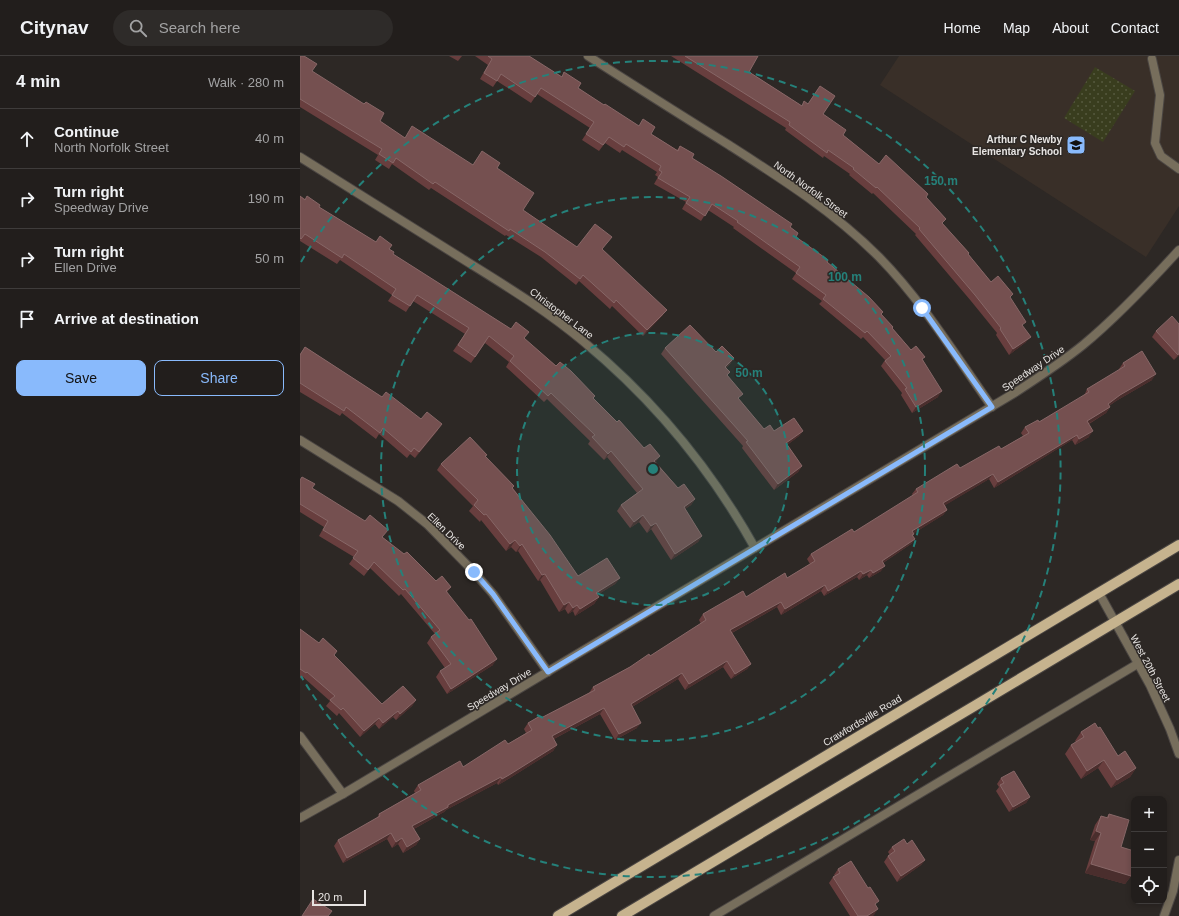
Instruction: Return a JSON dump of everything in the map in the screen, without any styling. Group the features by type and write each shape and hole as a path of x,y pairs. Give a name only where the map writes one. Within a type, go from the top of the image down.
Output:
{"main road":[{"name":"Crawfordsville Road","path":"558,916 1179,545"},
{"path":"622,916 1179,584"}],"street":[{"name":"North Norfolk Street","path":"588,56 803,193 851,231 879,257 907,288 992,407"},
{"path":"1152,59 1160,94 1155,143 1161,156 1179,168"},
{"name":"Christopher Lane","path":"300,157 519,294 584,341 628,381 679,436 715,483 755,548"},
{"name":"Speedway Drive","path":"300,818 548,672 992,407 1051,370 1084,344 1129,303 1179,250"},
{"name":"Ellen Drive","path":"300,440 392,498 427,524 485,584 548,672"},
{"name":"West 20th Street","path":"1099,593 1138,663 1164,714 1179,754"},
{"path":"714,916 1138,663"},
{"path":"300,736 343,794"},
{"path":"1164,916 1173,891 1179,860"}],"shaded area":[{"name":"Arthur C Newby Elementary School","path":"899,56 1179,56 1179,206 1146,257 880,85"}],"green space":[{"path":"1095,67 1135,91 1103,142 1064,118"}],"building":[{"path":"300,56 304,56 317,64 312,71 364,104 366,102 384,113 380,121 405,138 412,126 473,165 482,151 500,163 497,168 534,193 523,210 577,247 595,224 612,237 602,249 667,310 647,330 616,300 614,303 583,275 580,279 545,252 510,229 509,231 435,182 433,184 396,158 393,163 379,154 382,149 300,99"},
{"path":"488,56 529,56 562,77 564,72 581,83 578,88 639,126 643,119 655,127 651,134 678,151 680,146 694,154 692,158 792,224 790,227 798,233 796,237 828,260 827,262 869,297 883,312 881,314 911,350 916,346 925,357 922,359 942,391 916,407 905,389 907,388 885,361 891,356 867,331 865,333 823,299 826,295 796,273 800,267 737,222 738,221 712,204 705,216 686,203 690,197 658,178 662,172 659,170 661,166 626,144 624,147 609,137 603,145 586,134 594,122 541,88 535,97 501,74 497,81 484,73 492,59"},
{"path":"685,56 758,56 749,72 802,106 804,101 808,104 820,86 835,96 823,114 846,130 843,135 879,164 886,155 928,194 926,197 946,219 942,223 969,253 968,254 991,282 998,276 1013,294 1010,297 1026,322 1022,325 1031,337 1013,349 1000,329 1001,328 919,229 920,228 877,187 876,188 853,169 854,168 828,150 827,153 789,125 790,122"},
{"path":"300,196 305,200 307,196 320,205 319,207 376,242 380,236 392,245 389,249 394,252 393,254 511,329 516,322 529,332 524,338 556,366 560,362 571,371 595,396 593,398 617,422 619,420 644,448 650,444 660,456 654,461 678,488 684,484 695,499 684,507 702,536 675,554 656,523 651,526 643,515 634,522 621,505 643,489 611,451 608,454 592,437 595,435 551,393 548,396 510,361 514,356 489,336 475,357 458,345 469,328 417,295 410,306 392,295 396,289 344,254 342,258 305,234 301,239"},
{"path":"1172,316 1179,324 1178,355 1156,331"},
{"path":"690,325 716,352 722,346 734,358 725,367 730,372 727,375 743,394 738,398 764,429 770,425 774,431 794,418 803,431 786,443 802,466 778,484 746,442 748,441 665,348"},
{"path":"305,347 382,397 386,392 421,419 427,412 442,424 419,452 414,448 411,452 383,428 380,433 346,407 344,411 300,383 300,355"},
{"path":"1142,351 1156,374 1120,395 1108,404 1110,407 1087,421 1093,431 1079,439 1077,435 998,482 993,474 943,503 947,510 912,531 914,534 912,535 915,539 882,561 885,566 873,573 871,570 863,574 861,571 828,591 825,585 785,609 781,602 730,630 751,664 735,674 727,661 689,684 682,673 631,704 641,723 619,734 604,708 552,736 557,745 509,775 502,779 501,777 412,826 420,839 407,847 402,838 396,842 391,833 347,858 338,840 421,790 418,785 460,761 463,767 505,740 508,744 532,730 528,723 540,716 541,718 595,690 593,687 630,667 649,654 650,656 706,620 703,614 743,591 746,597 785,573 787,578 815,561 811,554 852,529 854,532 918,492 916,489 957,464 960,468 999,446 1001,449 1029,433 1025,427 1038,420 1039,422 1089,392 1087,389 1125,366 1123,363"},
{"path":"470,437 487,455 485,456 514,486 512,488 550,535 578,576 607,558 620,578 596,593 599,597 580,609 577,605 573,608 569,602 564,605 545,574 542,575 522,544 520,546 515,540 510,544 486,514 484,515 474,505 478,500 441,464"},
{"path":"302,477 315,484 312,488 365,521 370,515 388,530 382,537 404,554 407,552 436,581 442,576 451,587 446,591 469,620 471,619 497,659 451,689 440,671 451,664 431,637 440,630 405,589 403,590 374,562 368,570 353,558 358,551 323,530 328,521 300,504 300,480"},
{"path":"300,629 319,643 323,638 337,651 334,655 382,704 403,686 416,700 400,714 398,711 383,723 379,718 364,731 343,708 341,710 330,700 335,696 307,672 306,673 300,669"},
{"path":"1095,723 1098,728 1100,727 1118,756 1125,751 1136,768 1117,780 1104,760 1087,771 1071,745 1084,737 1081,732"},
{"path":"1014,771 1030,797 1013,807 1000,785 1004,783 1001,778"},
{"path":"1109,814 1129,820 1121,847 1131,850 1131,876 1091,864 1101,833 1096,831 1101,816 1108,818"},
{"path":"904,839 907,844 912,840 925,860 901,876 888,856 895,851 892,847"},
{"path":"851,861 868,888 870,887 879,901 875,904 878,909 867,916 858,916 833,877 840,873 838,869"},
{"path":"313,899 332,911 328,916 302,916"}],"place":[{"name":"Arthur C Newby Elementary School","path":"1076,145"}],"route":[{"path":"474,572 493,594 548,672 992,407 922,308"}]}
